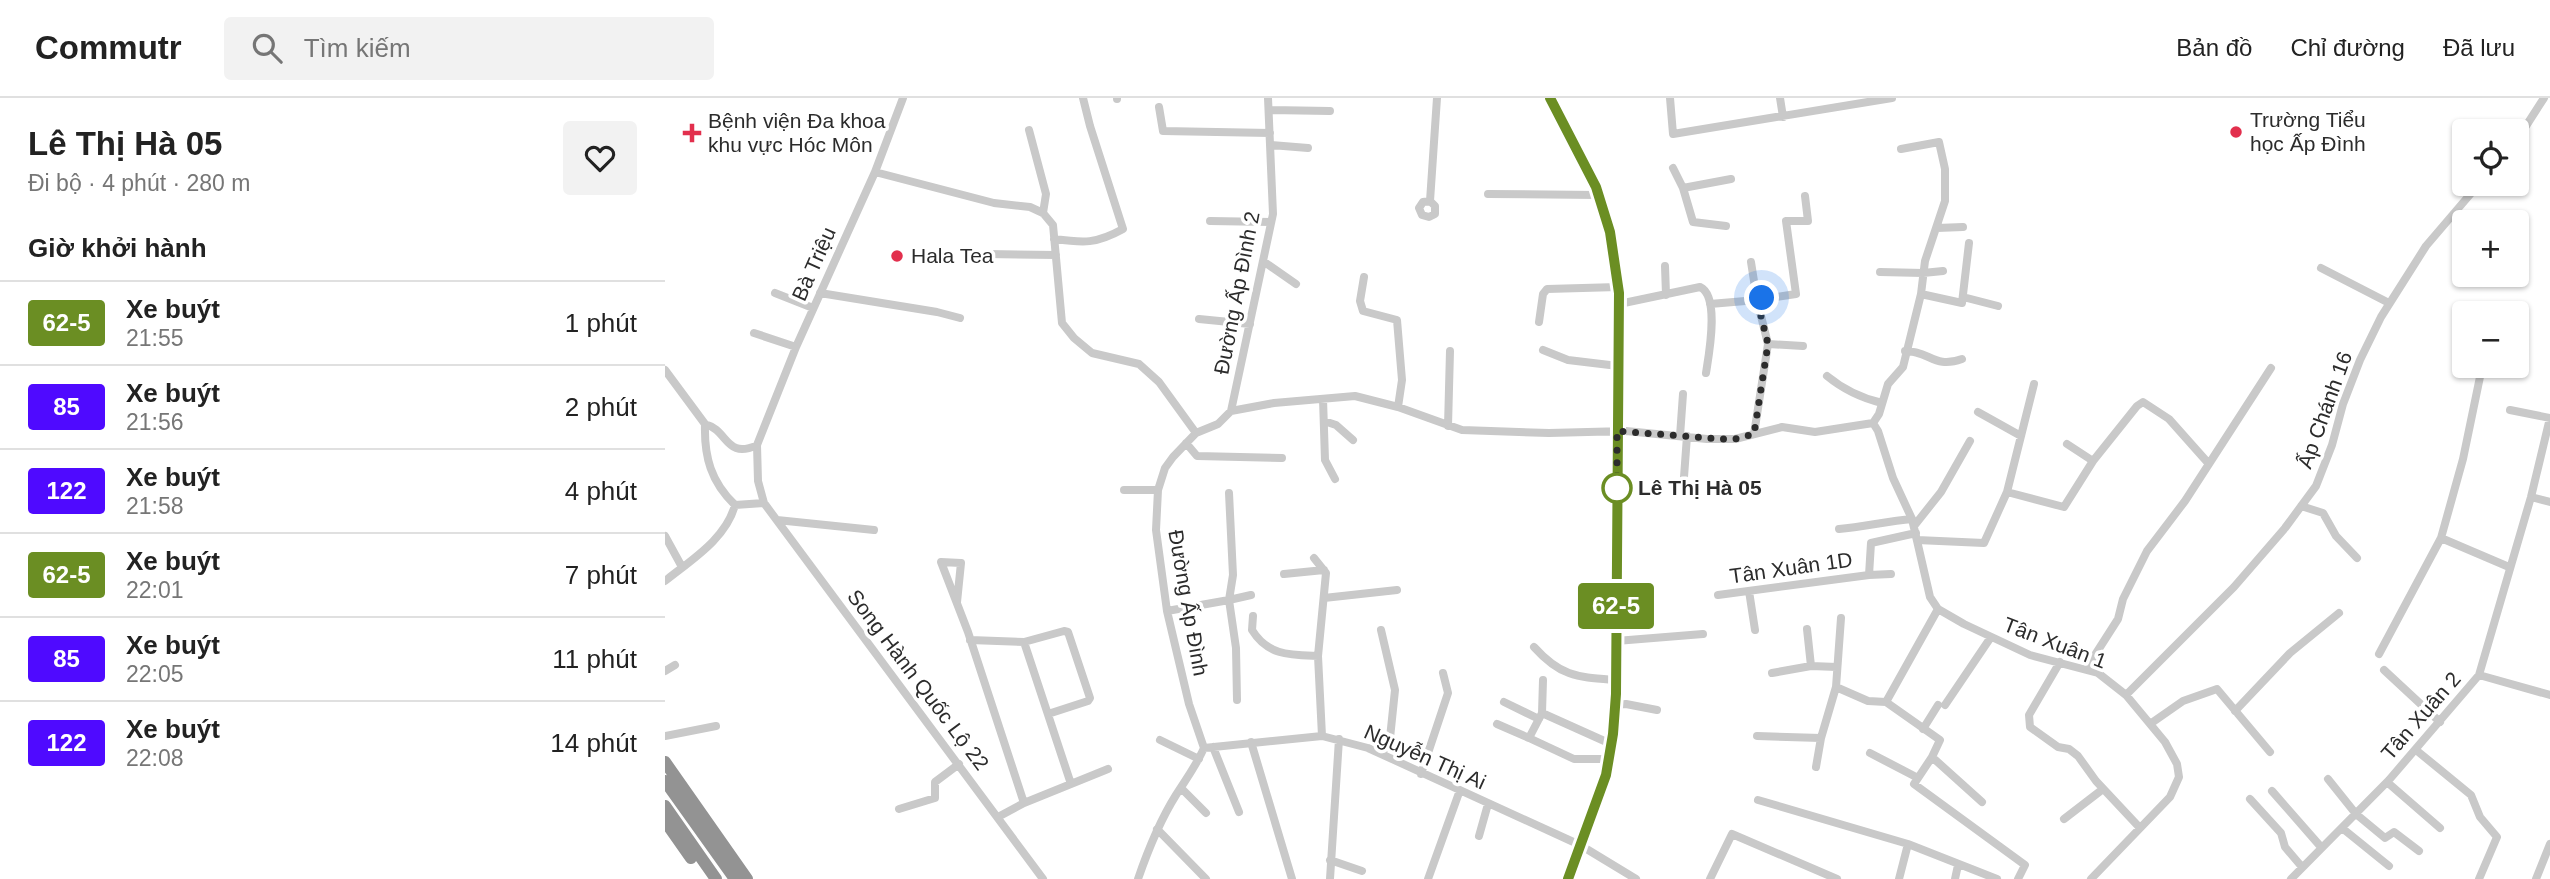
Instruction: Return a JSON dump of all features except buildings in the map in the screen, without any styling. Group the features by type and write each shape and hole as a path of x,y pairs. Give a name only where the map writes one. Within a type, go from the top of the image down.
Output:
{"highway":[{"path":"665,762 747,879"},
{"path":"665,781 735,879"},
{"path":"665,806 716,879"},
{"path":"665,821 706,879"}],"street":[{"name":"Bà Triệu","path":"757,445 796,347 875,172 903,98"},
{"path":"1054,239 1084,243 1108,237 1123,229 1083,98"},
{"name":"Đường Ấp Đình 2","path":"1231,411 1273,214 1268,98"},
{"path":"1430,201 1437,98"},
{"path":"1550,98 1598,195 1610,232 1619,304 1615,705 1606,775 1568,879"},
{"path":"1670,98 1673,134 1892,98"},
{"path":"1780,98 1783,117"},
{"path":"2529,121 2544,98"},
{"path":"1159,107 1163,131 1270,133"},
{"path":"1269,110 1330,111"},
{"path":"1029,130 1047,194 1043,213"},
{"path":"1873,424 1879,414 1888,384 1903,367 1921,294 1925,261 1945,201 1942,149 1939,142 1901,149"},
{"path":"1271,145 1308,148"},
{"path":"1673,168 1683,188 1693,222 1726,226"},
{"path":"875,172 993,203 1030,207 1043,213 1053,225 1062,323 1074,338 1093,353 1139,364 1159,382 1196,433"},
{"path":"1683,188 1731,179"},
{"path":"1488,194 1598,195"},
{"path":"1710,304 1796,294 1786,221 1808,221 1805,196"},
{"name":"Ấp Chánh 16","path":"2126,695 2234,587 2316,486 2360,360 2389,303 2426,246 2469,196"},
{"path":"1210,221 1271,222"},
{"path":"1937,228 1963,227"},
{"path":"1921,294 1962,303 1969,243"},
{"path":"986,254 1056,255"},
{"path":"1263,261 1296,284"},
{"path":"1751,262 1768,344 1754,434"},
{"path":"1665,266 1666,295"},
{"path":"2321,268 2389,303"},
{"path":"1880,272 1943,271"},
{"path":"1364,277 1360,301 1363,311 1397,320 1402,380 1398,407"},
{"path":"1539,322 1545,290 1618,287"},
{"path":"1619,304 1700,287 1707,292 1711,334 1706,373"},
{"path":"775,293 813,308"},
{"path":"820,293 960,318"},
{"path":"1963,297 1999,306"},
{"path":"1199,319 1251,324"},
{"path":"754,333 796,347"},
{"path":"1768,344 1803,346"},
{"path":"1543,350 1568,359 1618,366"},
{"path":"1448,426 1450,351"},
{"path":"1905,351 1914,351 1943,363 1962,359"},
{"path":"2086,669 2118,618 2126,591 2147,551 2185,501 2271,368"},
{"path":"665,370 705,424 705,446 720,491 735,505 764,503 758,481 757,445 739,450 729,445 715,426 705,424"},
{"path":"1827,376 1840,387 1865,399 1882,403"},
{"path":"2379,654 2441,538 2463,459 2480,378"},
{"path":"1839,529 1858,528 1881,521 1984,542 2007,492 2034,384"},
{"path":"1683,394 1684,477"},
{"path":"1231,411 1275,403 1355,396 1398,407 1462,430 1617,431 1735,439 1782,426 1815,432 1857,424 1873,424"},
{"path":"1323,399 1325,460 1335,479"},
{"path":"2007,492 2064,507 2093,461 2143,402 2168,419 2209,464"},
{"path":"2510,410 2550,418"},
{"name":"Đường Ấp Đình","path":"1231,411 1218,424 1196,433 1165,468 1158,490 1156,530 1167,611 1189,704 1239,812"},
{"path":"1977,412 2021,436"},
{"name":"Tân Xuân 2","path":"2294,878 2321,847 2387,782 2479,675 2531,497 2550,418"},
{"path":"1324,421 1336,425 1353,440"},
{"path":"1873,424 1915,530 1930,597 1938,609 1886,702"},
{"path":"1915,530 1941,492 1970,441"},
{"path":"1186,443 1197,456 1282,458"},
{"path":"2067,444 2093,461"},
{"path":"1124,490 1158,490"},
{"path":"1229,493 1233,575 1229,600 1236,648 1237,701"},
{"path":"2531,497 2550,502"},
{"name":"Song Hành Quốc Lộ 22","path":"764,503 1043,879"},
{"path":"665,581 703,551 726,527 735,505"},
{"path":"2301,506 2323,513 2336,536 2357,558"},
{"path":"777,520 874,530"},
{"name":"Tân Xuân 1D","path":"1869,575 1871,543 1915,530"},
{"path":"665,536 683,567"},
{"path":"2441,538 2509,568"},
{"path":"1314,558 1326,573 1318,656 1322,736"},
{"path":"957,602 961,563 941,562 957,602 1024,803"},
{"path":"1283,574 1324,570"},
{"name":"Tân Xuân 1D","path":"1718,596 1891,574"},
{"path":"1324,598 1397,590"},
{"path":"1749,591 1755,630"},
{"path":"1167,611 1251,595"},
{"name":"Tân Xuân 1","path":"1938,609 2030,655 2098,673 2126,695 2171,753 2177,764 2179,777 2170,797 2091,879"},
{"path":"2235,711 2290,653 2339,613"},
{"path":"1253,616 1252,630 1264,646 1290,655 1318,656"},
{"path":"1816,768 1821,738 1836,687 1841,618"},
{"path":"1807,628 1811,666"},
{"path":"1381,630 1395,690 1390,738 1382,754"},
{"path":"970,640 1024,642 1064,631 1071,635 1090,698 1048,715"},
{"path":"1616,641 1703,634"},
{"path":"1923,729 1991,637"},
{"path":"1024,642 1071,784"},
{"path":"1534,647 1550,665 1567,673 1583,678 1616,680"},
{"path":"2060,662 2029,715 2030,727 2058,747 2069,749 2078,756 2103,789 2140,828"},
{"path":"665,671 675,665"},
{"path":"1772,673 1811,666 1837,667"},
{"path":"2384,670 2440,722"},
{"path":"1421,774 1448,693 1443,673"},
{"path":"2479,675 2550,695"},
{"path":"1529,738 1540,716 1543,680"},
{"path":"1836,687 1868,701 1886,702 1940,740 1914,784 2025,865 2018,879"},
{"path":"2150,724 2183,701 2217,689 2270,752"},
{"path":"1504,702 1611,744"},
{"path":"1615,705 1657,710"},
{"path":"1497,724 1574,759 1609,759"},
{"path":"665,736 716,726"},
{"name":"Nguyễn Thị Ai","path":"1208,748 1322,736 1339,740 1382,754 1580,845 1636,879"},
{"path":"1757,736 1821,738"},
{"path":"1160,740 1199,759"},
{"path":"1331,879 1339,740"},
{"path":"1251,742 1292,879"},
{"path":"1137,879 1157,829 1208,748"},
{"path":"2416,750 2471,795 2480,817 2497,837 2479,879"},
{"path":"1870,754 1918,778"},
{"path":"1932,757 1982,802"},
{"path":"899,809 935,798 935,782 959,764"},
{"path":"998,817 1024,803 1108,769"},
{"path":"2328,779 2356,814 2385,838 2394,832 2419,851"},
{"path":"2387,782 2440,828"},
{"path":"1181,788 1206,813"},
{"path":"2064,819 2103,789"},
{"path":"1428,879 1460,790"},
{"path":"2272,791 2321,847"},
{"path":"2250,799 2281,833 2284,847 2302,867"},
{"path":"1758,800 1908,845 1997,879"},
{"path":"1479,836 1488,804"},
{"path":"2342,828 2389,866"},
{"path":"1157,829 1206,879"},
{"path":"1710,879 1732,835 1837,879"},
{"path":"2536,879 2550,844"},
{"path":"1899,879 1908,845"},
{"path":"1330,860 1362,871"},
{"path":"1955,879 1958,865"}],"bus line":[{"name":"62-5","path":"1550,98 1596,187 1610,232 1619,293 1616,694 1613,734 1606,775 1568,879"}],"place":[{"name":"Trường Tiểu học Ấp Đình","path":"2236,132"},
{"name":"Bệnh viện Đa khoa khu vực Hóc Môn","path":"692,133"},
{"name":"Hala Tea","path":"897,256"},
{"name":"Lê Thị Hà 05","path":"1617,488"}],"route":[{"path":"1617,488 1617,431 1707,439 1735,439 1754,434 1768,344 1757,300 1762,298"}]}
